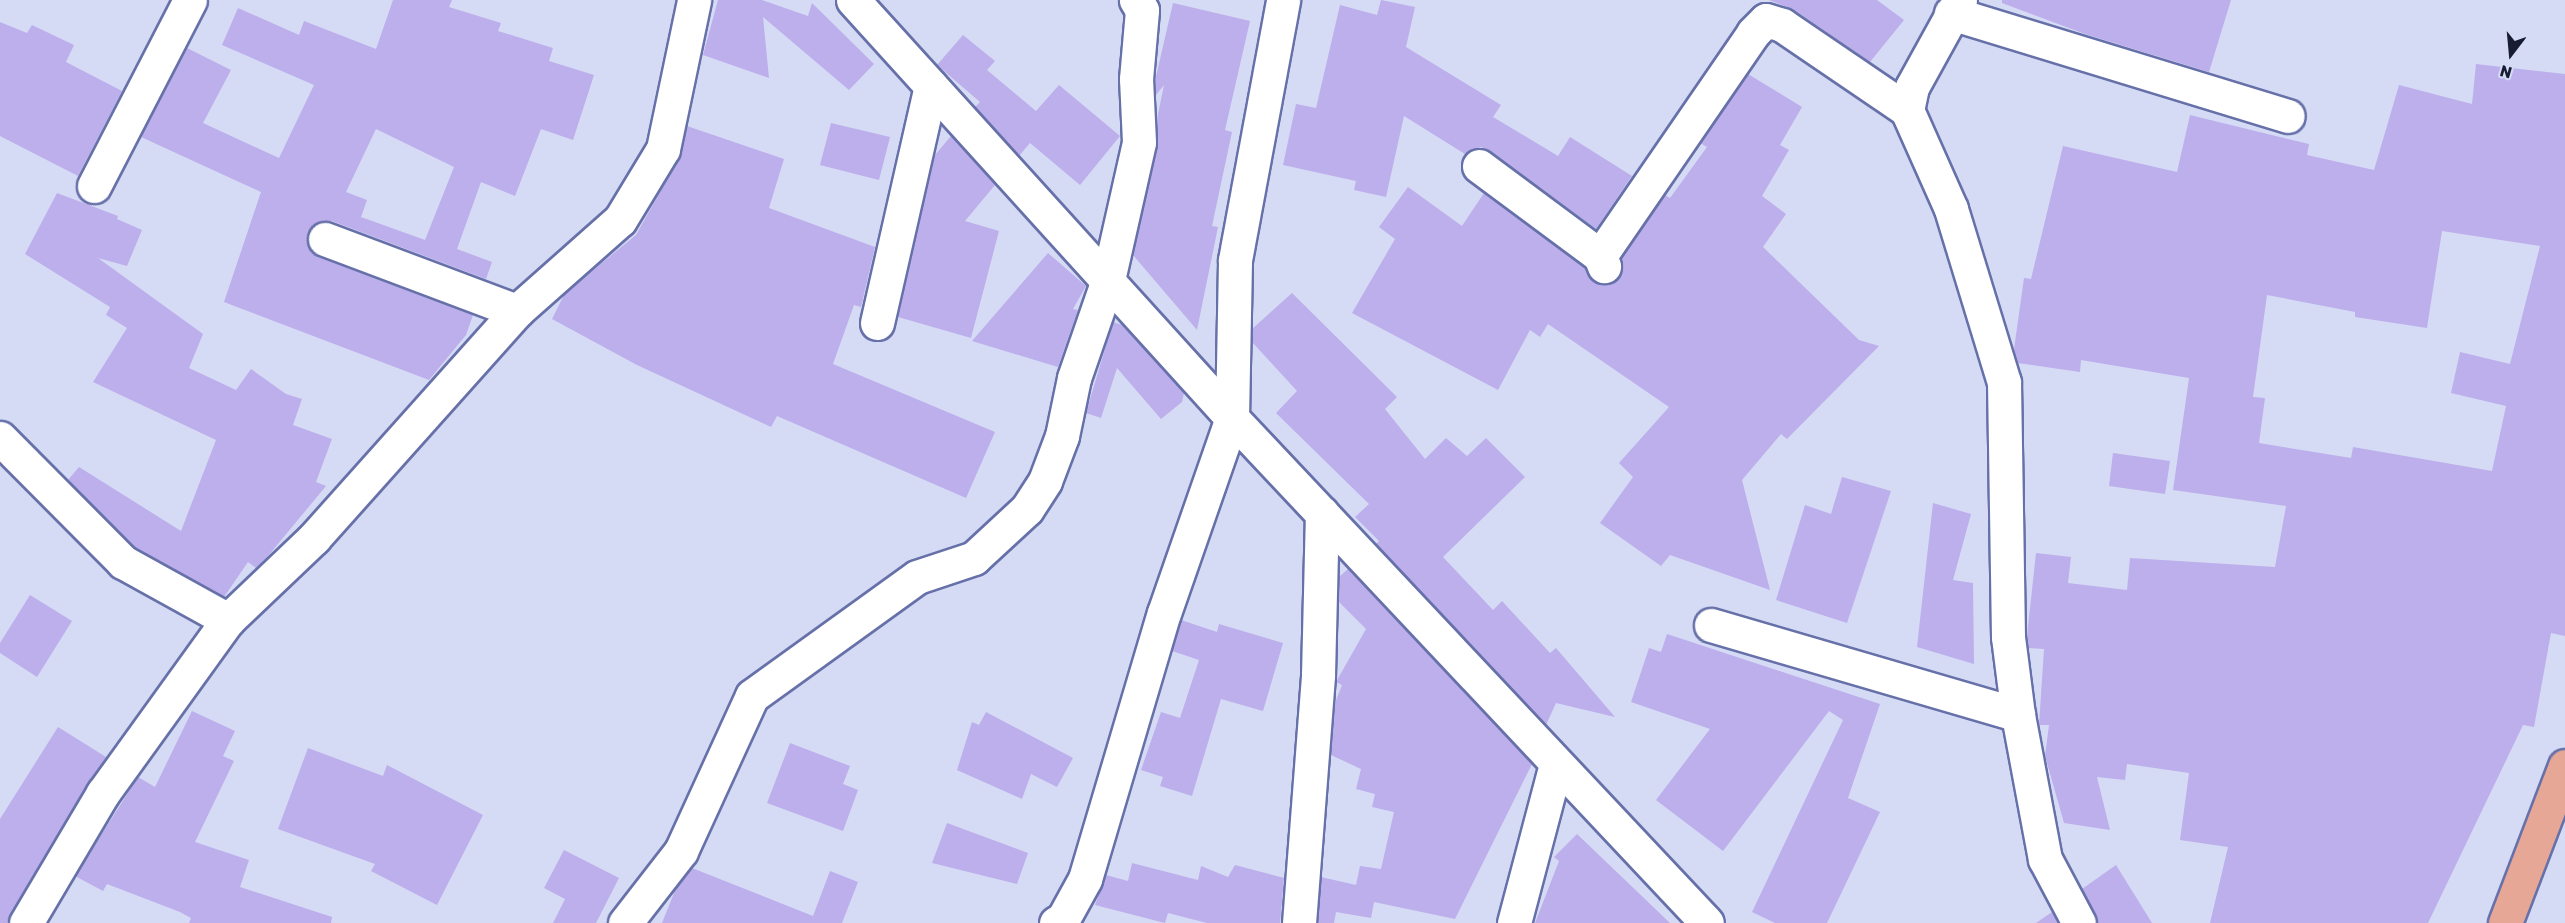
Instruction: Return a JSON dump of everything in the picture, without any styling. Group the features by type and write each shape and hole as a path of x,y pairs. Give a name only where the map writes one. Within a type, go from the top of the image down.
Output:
{"main road":[{"path":"2505,923 2565,766"}],"street":[{"path":"94,186 190,0"},
{"path":"26,923 103,793 228,620 314,538 517,311 620,220 663,149 694,0"},
{"path":"853,0 1232,418 1707,923"},
{"path":"625,923 681,852 752,696 916,577 974,558 1027,509 1045,481 1062,436 1074,378 1108,280 1139,142 1136,79 1142,10 1136,0"},
{"path":"1056,923 1063,919 1085,879 1164,614 1232,418 1235,260 1283,0"},
{"path":"1907,110 1912,87 1955,7 2288,116"},
{"path":"1479,166 1602,261 1753,33 1766,20 1782,25 1907,110 1951,209 2004,382 2008,637 2018,715 2045,859 2079,923"},
{"path":"877,323 931,86"},
{"path":"326,238 517,311"},
{"path":"0,438 123,562 228,620"},
{"path":"1299,923 1318,675 1322,513"},
{"path":"1711,625 2018,715"},
{"path":"1514,923 1556,764"}],"building":[{"path":"393,0 452,0 449,7 501,23 498,31 553,48 549,61 594,75 573,140 541,129 515,196 481,182 457,249 492,262 486,279 332,221 321,221 308,232 307,243 318,257 473,315 466,335 429,380 224,302 261,192 141,137 187,48 231,70 203,123 279,158 314,85 222,45 238,8 299,35 304,21 376,49","holes":["376,129 454,167 425,240 361,217 367,200 346,192"]},
{"path":"718,0 762,0 808,16 812,3 874,64 849,90 763,17 769,78 703,55"},
{"path":"1381,0 1415,7 1406,47 1501,105 1493,117 1558,156 1570,137 1632,176 1596,229 1490,151 1481,147 1465,154 1404,116 1386,197 1354,190 1356,181 1283,165 1296,104 1316,108 1340,5 1377,15"},
{"path":"1769,0 1877,0 1904,20 1870,62 1793,9"},
{"path":"2002,0 2231,0 2209,72 2085,34 2002,3"},
{"path":"1173,3 1250,21 1225,130 1232,132 1212,226 1218,227 1197,330 1133,255 1157,146 1157,119 1164,85 1156,95 1155,81"},
{"path":"0,22 27,33 32,25 74,45 66,62 122,91 78,176 0,136"},
{"path":"963,35 995,61 987,70 1036,111 1059,85 1120,136 1080,185 1030,143 1019,156 975,107 980,102 937,65"},
{"path":"2476,64 2565,74 2565,636 2551,633 2534,727 2523,725 2428,923 2210,923 2228,847 2180,840 2189,773 2127,764 2125,780 2097,777 2110,830 2064,823 2045,756 2049,725 2039,725 2044,649 2028,648 2027,636 2036,553 2071,557 2068,583 2127,590 2130,558 2275,567 2286,506 2173,490 2189,378 2081,360 2080,372 2018,363 2014,349 2024,278 2031,279 2063,146 2177,172 2190,115 2309,144 2307,155 2374,170 2399,85 2472,104","holes":["2442,231 2540,246 2510,364 2460,352 2451,393 2506,406 2492,471 2353,447 2351,458 2259,443 2265,398 2253,397 2267,295 2355,312 2355,317 2427,328"]},
{"path":"1748,74 1802,107 1780,145 1789,150 1762,196 1786,214 1763,247 1859,340 1879,346 1787,439 1781,434 1742,480 1770,590 1670,555 1661,566 1600,523 1633,477 1619,463 1669,407 1548,324 1540,337 1530,330 1498,390 1352,313 1395,239 1379,227 1408,187 1462,226 1484,193 1585,268 1593,281 1611,283 1622,269 1621,258 1665,195 1670,198 1707,147 1700,143"},
{"path":"831,123 890,137 879,180 820,165"},
{"path":"687,126 784,159 769,208 875,247 861,307 854,305 833,364 995,432 966,498 777,416 771,427 637,365 552,319 565,293 636,235 679,158"},
{"path":"951,136 995,185 965,221 999,231 971,338 898,317 934,156"},
{"path":"57,193 118,216 117,219 142,230 127,266 98,258 203,334 189,368 236,390 251,369 286,394 302,399 293,425 332,439 316,482 326,486 256,568 248,562 224,597 134,547 68,480 79,467 181,531 216,440 93,382 127,328 106,315 110,307 25,254"},
{"path":"1048,253 1086,286 1073,309 1078,310 1058,367 972,341"},
{"path":"1292,293 1397,397 1385,409 1425,459 1446,438 1467,456 1486,438 1525,477 1443,557 1493,610 1502,601 1550,653 1556,648 1615,717 1556,703 1546,725 1376,544 1379,541 1355,517 1369,504 1276,413 1297,391 1252,342 1252,329"},
{"path":"1113,322 1122,325 1184,393 1182,402 1161,419 1117,368 1101,418 1086,413"},
{"path":"2113,453 2170,461 2165,494 2109,486"},
{"path":"1842,477 1891,491 1847,623 1776,600 1805,505 1831,514"},
{"path":"1933,503 1971,514 1953,580 1973,583 1974,664 1917,647"},
{"path":"1348,569 1532,764 1455,919 1374,902 1371,918 1336,912 1334,923 1318,923 1321,877 1356,885 1360,866 1381,869 1394,812 1372,807 1375,794 1356,789 1361,769 1331,755 1335,703 1342,685 1336,682 1366,629 1339,602 1339,577"},
{"path":"30,595 72,621 37,677 0,653 0,643"},
{"path":"1181,620 1217,632 1219,624 1283,643 1263,711 1221,699 1192,796 1160,786 1163,777 1141,770 1161,712 1180,718 1199,660 1172,651"},
{"path":"1667,634 1880,704 1848,798 1880,812 1827,923 1775,923 1752,912 1843,720 1829,711 1723,851 1656,800 1710,729 1631,702 1649,648 1661,652"},
{"path":"192,711 235,731 223,756 234,761 195,842 249,860 240,887 332,917 331,923 189,923 191,918 180,912 107,884 103,891 75,876 138,777 155,787"},
{"path":"986,712 1073,758 1057,787 1031,774 1022,799 957,770 972,722 979,725"},
{"path":"58,727 106,757 7,923 0,923 0,819"},
{"path":"790,743 850,766 843,784 858,790 843,831 767,803"},
{"path":"308,748 383,776 387,765 483,815 437,905 371,871 375,864 278,829"},
{"path":"947,823 1028,853 1017,884 932,863"},
{"path":"1577,834 1670,923 1535,923 1559,861 1554,857"},
{"path":"564,850 619,878 596,923 553,923 565,899 544,888"},
{"path":"1132,863 1198,880 1201,866 1228,877 1235,865 1284,878 1280,923 1207,923 1168,913 1165,923 1095,905 1106,875 1128,881"},
{"path":"2116,865 2152,923 2098,923 2082,889"},
{"path":"692,868 813,916 830,871 858,882 842,923 662,923 676,888"},
{"path":"2052,912 2058,923 2036,923"}]}
